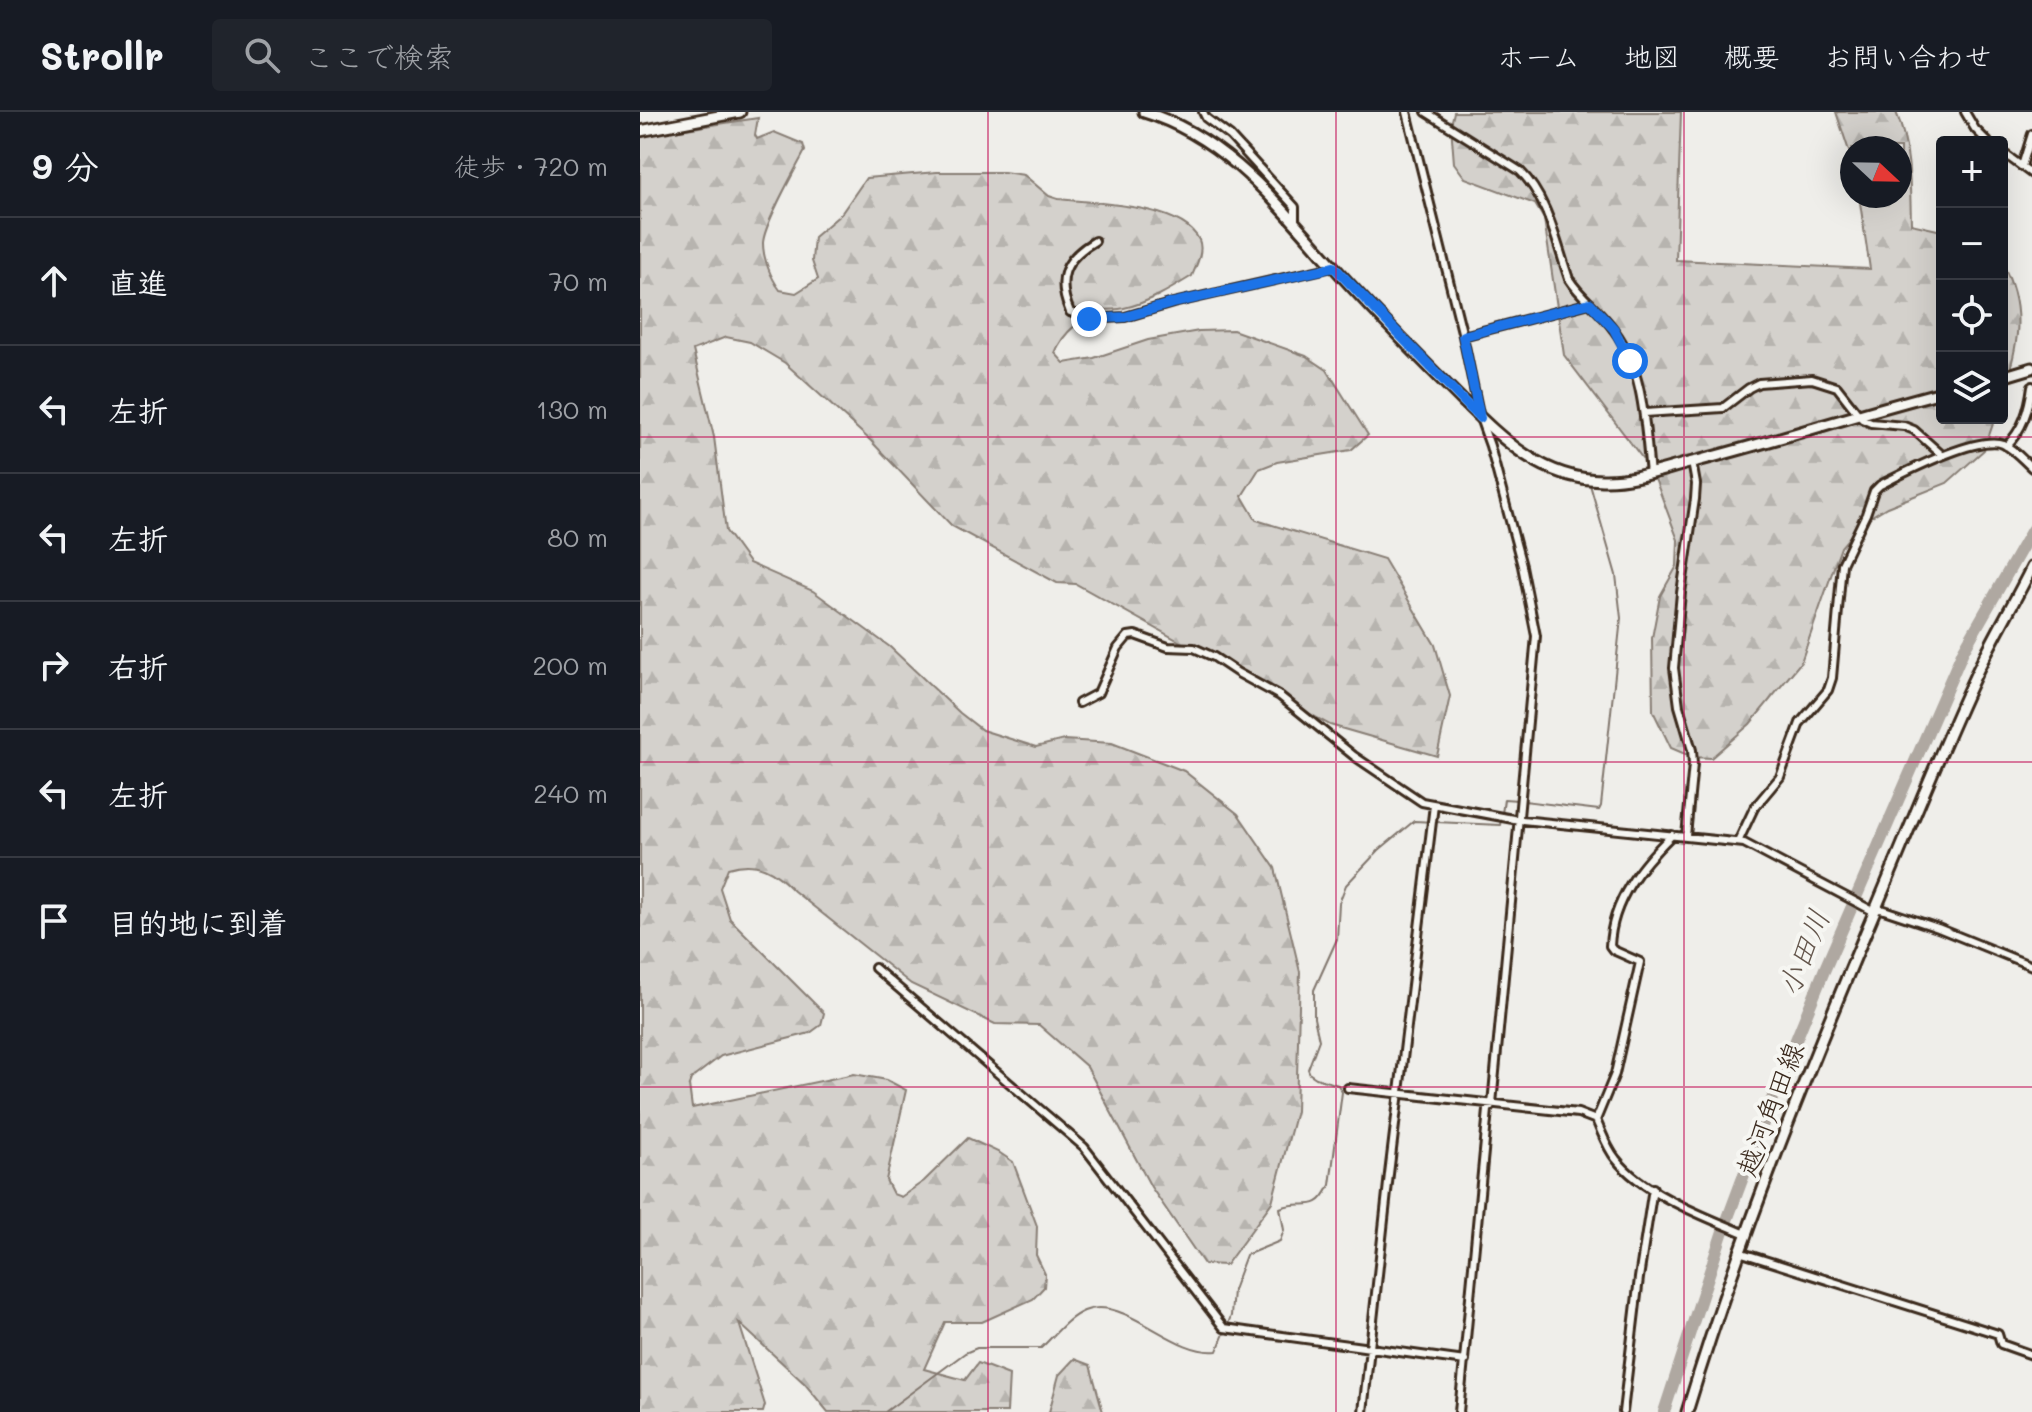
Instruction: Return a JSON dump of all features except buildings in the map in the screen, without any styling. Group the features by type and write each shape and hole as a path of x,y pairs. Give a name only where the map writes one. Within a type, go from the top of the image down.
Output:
{"street":[{"path":"640,131 740,112"},
{"path":"1144,112 1164,119 1222,152 1252,176 1334,267 1480,418 1505,442 1545,468 1601,480 1650,474 1777,441 1936,394"},
{"path":"1203,112 1206,118 1230,136 1295,207 1295,222"},
{"path":"1407,112 1463,336 1480,418 1510,518 1536,636 1492,1104 1488,1110 1481,1171 1459,1412"},
{"path":"1426,112 1510,164 1532,182 1569,279 1621,339 1630,361 1645,413 1650,474"},
{"path":"1965,112 1982,136"},
{"path":"2022,166 2032,134"},
{"path":"2008,156 2032,174"},
{"path":"1095,241 1066,267 1062,281 1070,312 1089,319 1125,317 1173,303 1334,267"},
{"path":"1463,336 1590,303"},
{"path":"2008,375 2032,368"},
{"path":"1645,413 1723,408 1759,383 1812,379 1837,387 1848,398 1857,415 1871,423 1914,430 1942,455"},
{"path":"2006,446 2015,438 2026,415 2032,386"},
{"path":"1738,842 1754,808 1780,777 1800,723 1828,690 1832,678 1842,564 1874,491 1880,485 1942,455 1998,442 2032,468"},
{"path":"1686,836 1692,750 1679,706 1674,668 1695,499 1692,462"},
{"name":"越河角田線","path":"1687,1412 1719,1305 1783,1134 1977,672 2032,567"},
{"path":"1079,703 1098,693 1118,648 1128,636 1135,635 1168,647 1194,648 1280,696 1369,767 1400,785 1414,799 1519,818 1738,842 1815,879 1851,901 1938,928 2032,966"},
{"path":"1363,1412 1434,805"},
{"path":"1596,1120 1615,1074 1640,962 1613,950 1610,938 1629,884 1642,865 1672,835"},
{"path":"875,968 1084,1147 1224,1328 1465,1361"},
{"path":"1348,1088 1578,1113 1596,1120 1616,1159 1632,1176 1697,1213 1746,1234"},
{"path":"1623,1412 1653,1188"},
{"path":"1739,1252 1998,1334 2001,1344 2032,1355"}],"green space":[{"path":"1454,112 1681,112 1676,260 1870,269 1861,208 1911,208 1911,224 1936,230 1936,424 1993,424 1984,450 1947,483 1887,507 1862,522 1841,547 1801,662 1750,724 1711,758 1692,757 1671,748 1653,711 1652,638 1660,596 1677,566 1678,540 1652,471 1564,355 1544,219 1535,204 1465,178 1454,163 1451,125"},
{"path":"1836,112 1896,112 1903,136 1844,136"},
{"path":"758,118 757,139 774,132 803,144 805,151 774,211 763,243 768,268 780,290 796,293 818,279 812,261 814,237 841,214 866,178 937,172 1024,175 1049,196 1058,199 1114,204 1156,212 1189,228 1199,240 1201,249 1192,276 1142,303 1089,316 1069,332 1055,353 1064,363 1094,358 1148,340 1199,331 1233,330 1306,356 1327,370 1368,435 1351,450 1277,462 1259,469 1242,496 1256,520 1384,559 1435,645 1450,696 1437,756 1330,725 1076,584 1057,583 952,526 871,441 785,363 750,342 726,337 693,350 714,437 726,531 749,563 813,591 890,647 982,730 1036,747 1064,740 1112,743 1184,771 1238,814 1275,868 1300,972 1296,1111 1272,1202 1226,1265 1204,1264 1151,1187 1087,1067 1039,1025 995,1024 911,984 772,872 748,865 728,868 720,888 730,919 824,1013 821,1025 810,1033 721,1056 691,1079 692,1108 854,1074 887,1080 906,1090 886,1180 893,1194 901,1197 924,1181 968,1138 1013,1162 1037,1226 1036,1255 1045,1274 1044,1287 1033,1299 982,1322 945,1322 924,1369 965,1380 978,1363 1009,1375 1007,1412 828,1412 805,1384 739,1323 765,1405 763,1412 640,1412 640,136"},
{"path":"2008,276 2017,313 2008,375"},
{"path":"1074,1359 1090,1365 1103,1412 1049,1412 1059,1375"}],"waterway":[{"path":"1524,801 1599,810 1601,806 1621,618 1616,575 1589,481"},
{"name":"小田川","path":"1664,1412 1723,1231 1824,971 1963,651 2032,530"},
{"path":"1502,814 1504,799 1518,800"},
{"path":"885,1412 965,1353 977,1348 1041,1348 1072,1318 1084,1311 1100,1308 1116,1311 1183,1344 1200,1350 1217,1351 1231,1316 1233,1290 1246,1255 1280,1241 1284,1230 1280,1208 1314,1203 1320,1200 1330,1185 1342,1092 1338,1085 1316,1078 1308,1069 1319,1040 1314,1018 1314,990 1337,939 1339,903 1346,885 1379,850 1414,821 1500,825 1501,820"}],"route":[{"path":"1089,319 1125,317 1173,303 1334,267 1480,418 1463,336 1590,303 1621,339 1630,361"}]}
